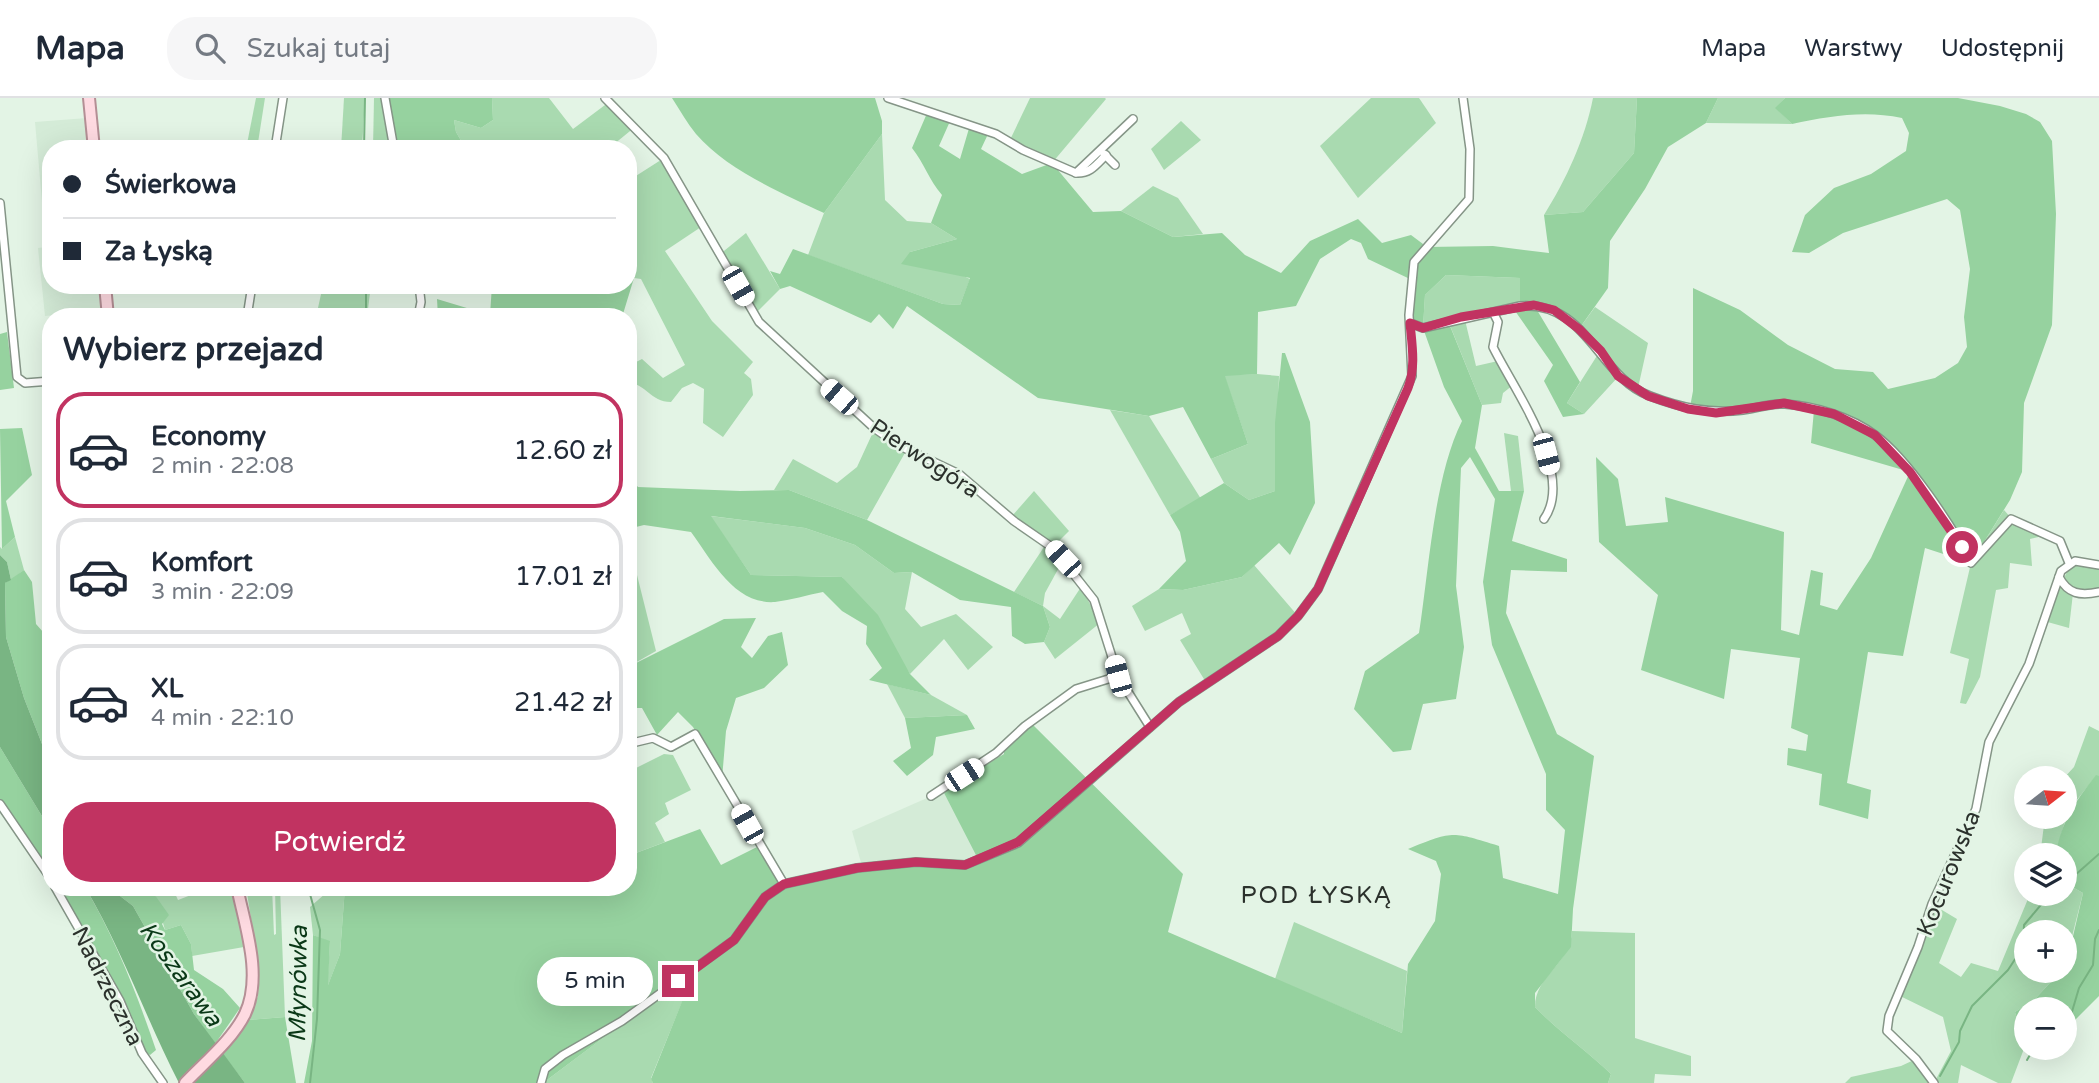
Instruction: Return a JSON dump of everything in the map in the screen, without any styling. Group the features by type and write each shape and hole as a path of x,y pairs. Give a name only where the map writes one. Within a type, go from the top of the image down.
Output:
{"main road":[{"path":"89,98 93,140"},
{"path":"185,1083 244,1016 251,996 252,971 239,896"}],"street":[{"path":"276,140 283,98"},
{"path":"385,98 392,140"},
{"name":"Pierwogóra","path":"606,98 664,158 759,322 777,341 874,428 900,446 959,474 1014,521 1053,548 1073,569 1094,600 1118,676 1150,727"},
{"path":"888,98 996,134 1023,150 1076,173 1085,173 1106,155"},
{"path":"541,1083 545,1069 563,1055 622,1021 734,940 765,897 784,884 857,868 916,862 965,865 1018,842 1179,702 1278,636 1298,616 1318,589 1412,376 1410,323 1415,262 1469,199 1470,149 1463,98"},
{"path":"1076,173 1133,119"},
{"path":"1099,149 1115,165"},
{"path":"0,203 16,377 25,383 42,382"},
{"path":"1410,323 1423,328 1461,317 1494,314 1520,306 1534,305 1554,310 1579,329 1601,351 1618,376 1648,396 1688,409 1716,413 1784,403 1834,414 1875,435 1910,472 1955,535 1971,563 2011,519 2060,541 2069,563 2099,565"},
{"path":"1494,314 1498,322 1493,347 1532,416 1550,470 1552,505 1544,519"},
{"name":"Kocurowska","path":"1934,1083 1916,1059 1887,1031 1886,1026 1932,904 1973,817 1989,742 2029,664 2059,577 2069,563"},
{"path":"2059,577 2065,588 2073,593 2099,592"},
{"path":"931,796 996,753 1025,726 1076,689 1118,676"},
{"path":"637,742 653,738 671,747 695,734 784,884"},
{"path":"0,804 42,866"},
{"name":"Nadrzeczna","path":"60,896 120,1001 142,1053 163,1083"}],"shaded area":[{"path":"256,98 265,98 258,140 248,140"},
{"path":"344,98 365,98 363,140 342,140"},
{"path":"374,98 382,98 390,140 373,140"},
{"path":"385,98 492,98 493,120 481,128 454,120 461,140 392,140"},
{"path":"492,98 549,98 573,129 609,102 635,127 619,140 461,140 454,120 481,128 493,120"},
{"path":"672,98 875,98 882,121 882,134 824,213 756,180 723,159 696,134"},
{"path":"1030,98 1106,99 1052,163 1009,142"},
{"path":"1371,98 1419,98 1436,123 1358,198 1320,146"},
{"path":"1593,98 1637,98 1634,153 1583,212 1544,215 1574,159"},
{"path":"1637,98 1718,98 1706,123 1668,147 1645,189 1610,241 1608,288 1579,329 1554,310 1534,305 1580,382 1567,403 1584,414 1563,417 1544,381 1553,365 1513,308 1520,305 1520,278 1446,275 1425,295 1423,328 1410,323 1412,280 1368,259 1361,243 1351,239 1320,259 1296,306 1258,312 1257,374 1225,376 1248,444 1211,459 1183,407 1149,416 1038,398 907,306 893,329 879,314 871,323 790,286 780,289 770,271 780,274 793,249 943,304 960,305 970,278 901,264 910,252 957,239 931,223 942,195 912,148 928,111 951,119 939,146 960,159 970,125 989,132 981,149 1022,174 1052,163 1093,212 1121,211 1173,237 1222,233 1245,255 1281,273 1310,241 1358,219 1382,243 1411,235 1427,247 1493,246 1549,253 1544,215 1583,212 1634,153"},
{"path":"1718,98 1785,98 1776,108 1792,124 1706,123"},
{"path":"1785,98 1958,98 2026,114 2040,122 2052,141 2056,214 2052,325 2024,403 2022,472 2010,500 1971,563 1925,548 1903,656 1868,652 1847,783 1871,790 1868,819 1819,805 1822,774 1787,765 1788,748 1806,751 1808,735 1791,728 1800,658 1731,649 1724,699 1641,670 1658,595 1599,542 1596,457 1618,479 1626,526 1668,522 1665,497 1784,532 1781,630 1799,635 1811,570 1823,573 1820,605 1837,610 1871,558 1910,472 1811,443 1814,410 1784,403 1744,410 1690,407 1693,391 1693,288 1740,310 1788,345 1835,369 1873,372 1888,389 1935,378 1958,363 1967,347 1964,317 1970,269 1960,210 1947,199 1843,233 1809,253 1792,252 1805,215 1834,188 1871,174 1906,151 1909,133 1902,118 1874,114 1833,116 1792,124 1775,108"},
{"path":"87,118 89,140 42,140 42,202 35,122"},
{"path":"1181,121 1201,140 1164,170 1151,149"},
{"path":"882,134 885,200 907,221 931,223 957,239 910,252 970,279 960,305 943,304 808,255 824,213"},
{"path":"664,158 701,227 665,251 712,321 753,362 744,373 751,379 753,395 723,437 703,423 704,389 693,383 682,388 671,402 658,399 637,385 637,362 642,359 663,378 685,365 641,279 637,278 637,175"},
{"path":"1153,186 1178,198 1203,234 1173,237 1121,211"},
{"path":"746,233 780,289 756,313 719,255"},
{"path":"38,248 42,248 42,287"},
{"path":"1446,275 1520,278 1520,306 1423,328 1425,295"},
{"path":"43,294 103,294 104,308 44,308"},
{"path":"321,294 370,294 368,308 318,308"},
{"path":"491,294 629,294 625,308 490,308"},
{"path":"437,299 467,308 438,308"},
{"path":"1595,307 1648,343 1638,388 1618,377 1584,414 1567,403 1600,351 1579,329"},
{"path":"1465,320 1476,366 1498,361 1513,385 1503,393 1501,403 1482,405 1449,323"},
{"path":"1448,321 1482,405 1475,448 1499,491 1524,491 1512,541 1567,559 1567,572 1511,570 1506,613 1557,734 1594,756 1573,909 1571,947 1535,993 1535,1007 1611,1074 1608,1083 653,1083 651,1079 695,969 543,1083 304,1083 312,1041 313,935 330,941 328,985 340,954 344,896 637,896 637,853 700,829 721,865 759,846 784,884 881,865 914,862 962,863 977,857 943,791 1004,754 1004,748 1032,724 1183,874 1168,932 1402,1033 1408,964 1435,921 1441,874 1436,861 1408,849 1454,835 1484,841 1499,846 1503,878 1558,894 1565,830 1546,810 1546,774 1492,645 1483,582 1495,499 1470,457 1461,468 1456,586 1464,647 1456,699 1423,704 1411,750 1393,752 1354,709 1365,671 1419,633 1439,496 1445,469 1462,421 1444,387 1423,328"},
{"path":"7,332 14,388 0,390 0,334"},
{"path":"1282,353 1285,353 1310,422 1315,503 1290,555 1279,543 1242,577 1183,590 1159,589 1186,561 1180,532 1170,515 1224,483 1249,500 1275,491 1275,423"},
{"path":"1224,375 1279,376 1275,491 1249,500 1224,483 1211,459 1248,444"},
{"path":"1110,410 1149,416 1201,499 1170,515"},
{"path":"22,428 32,475 6,501 15,537 2,549 0,429"},
{"path":"874,430 906,451 867,520 789,490 774,490 793,459 837,483 857,467"},
{"path":"1504,433 1518,436 1524,491 1511,491"},
{"path":"637,486 740,491 789,490 867,520 1043,606 1050,627 1044,642 1025,644 1012,636 1011,607 960,600 912,572 894,573 855,545 805,528 711,516 751,575 842,577 878,615 910,674 931,695 869,680 882,668 866,644 867,626 842,611 823,592 775,602 760,601 747,596 725,578 691,532 644,525 637,527"},
{"path":"1034,491 1069,531 1055,545 1012,516"},
{"path":"2004,510 2012,519 2047,535 2030,539 2032,566 2010,563 2008,588 1996,590 1980,677 1966,704 1960,703 1969,659 1950,653 1971,563"},
{"path":"710,516 805,528 855,545 894,573 912,572 905,609 921,627 956,614 993,647 968,670 944,639 910,674 842,577 751,575"},
{"path":"15,537 24,570 11,580 7,562 0,555 0,547 2,549"},
{"path":"1044,547 1062,562 1045,593 1043,606 1014,592"},
{"path":"0,555 7,562 11,580 5,583 6,637 24,698 42,744 42,816 0,747"},
{"path":"1254,565 1298,616 1207,684 1180,640 1191,634 1182,613 1145,631 1132,606 1159,589 1183,590 1242,577"},
{"path":"2076,566 2099,569 2099,588 2084,591 2068,586 2064,578 2068,570"},
{"path":"24,570 32,582 36,624 42,631 42,744 24,698 6,637 5,583"},
{"path":"637,575 656,651 637,662"},
{"path":"2059,577 2073,593 2069,628 2044,621"},
{"path":"1081,587 1100,623 1055,659 1044,642 1050,627 1043,606 1060,619"},
{"path":"756,618 741,647 752,658 768,636 782,632 788,665 764,688 736,698 726,731 722,779 693,727 678,712 657,735 642,708 637,708 637,662 724,619"},
{"path":"887,684 931,695 967,715 905,718"},
{"path":"967,715 975,729 936,737 933,755 907,776 893,761 911,748 905,718"},
{"path":"2089,726 2099,731 2099,776 2096,776 2077,800 2077,766 2074,766"},
{"path":"0,747 42,816 42,862 0,799"},
{"path":"664,754 673,755 691,790 665,803 669,814 655,823 665,842 637,853 637,768"},
{"path":"2096,775 2099,776 2099,996 2077,1018 2077,997 2037,997 2050,983 2077,983 2077,920 2083,893 2077,890 2077,843 2059,843 2063,830 2077,830 2077,802"},
{"path":"943,791 978,857 962,862 862,866 852,831"},
{"path":"2043,830 2063,830 2059,843 2042,843"},
{"path":"2077,890 2083,893 2076,920 2019,920 2025,906 2077,906"},
{"path":"63,896 90,896 96,906 125,967 156,1050 150,1055 144,1051"},
{"path":"90,896 120,896 133,906 194,1014 245,1083 179,1083"},
{"path":"120,896 156,896 169,915 162,924 165,930 181,925 191,944 194,970 223,989 240,1008 215,1044 194,1014 133,906"},
{"path":"156,896 176,896 178,900 188,896 234,896 244,947 192,956 191,944 181,925 165,930"},
{"path":"247,896 272,896 274,935 275,896 280,896 285,1017 247,1020 258,996 259,969"},
{"path":"323,896 344,896 340,954 327,988 330,942 313,935 310,907"},
{"path":"1932,904 1957,919 1939,963 1961,977 1971,963 1998,971 2014,932 2014,983 2050,983 2037,997 2014,997 2014,1060 2020,1060 2011,1083 1998,1083 1961,1065 1958,1083 1934,1083 1951,1051 1943,1017 1898,995"},
{"path":"1294,922 1407,971 1402,1033 1275,979"},
{"path":"1572,931 1635,933 1635,1038 1691,1056 1691,1076 1655,1074 1654,1083 1608,1083 1611,1074 1535,1007 1541,986 1566,952"},
{"path":"696,968 651,1078 653,1083 543,1083"},
{"path":"285,1017 296,1083 245,1083 221,1052 247,1020"},
{"path":"1916,1059 1934,1083 1845,1083 1851,1077 1901,1066"}],"waterway":[{"name":"Młynówka","path":"364,140 365,98"},
{"name":"Młynówka","path":"366,294 366,308"},
{"path":"2077,873 2099,854"},
{"name":"Młynówka","path":"310,1083 317,1019 320,930 311,896"},
{"path":"1940,1076 1959,1042 1960,1031 1972,1006 2008,970 2023,947 2024,925 2040,906"},
{"path":"2076,997 2093,965 2095,939 2099,930"}],"district":[{"name":"POD ŁYSKĄ","path":"1317,895"}],"route":[{"path":"678,981 734,940 765,897 784,884 826,872 857,868 916,862 965,865 1018,842 1179,702 1278,636 1298,616 1318,589 1408,388 1413,356 1410,323 1423,328 1461,317 1494,314 1534,305 1554,310 1579,329 1601,351 1618,376 1648,396 1688,409 1716,413 1784,403 1834,414 1875,435 1910,472 1962,547"}],"water label":[{"name":"Koszarawa","path":"181,974"}]}
